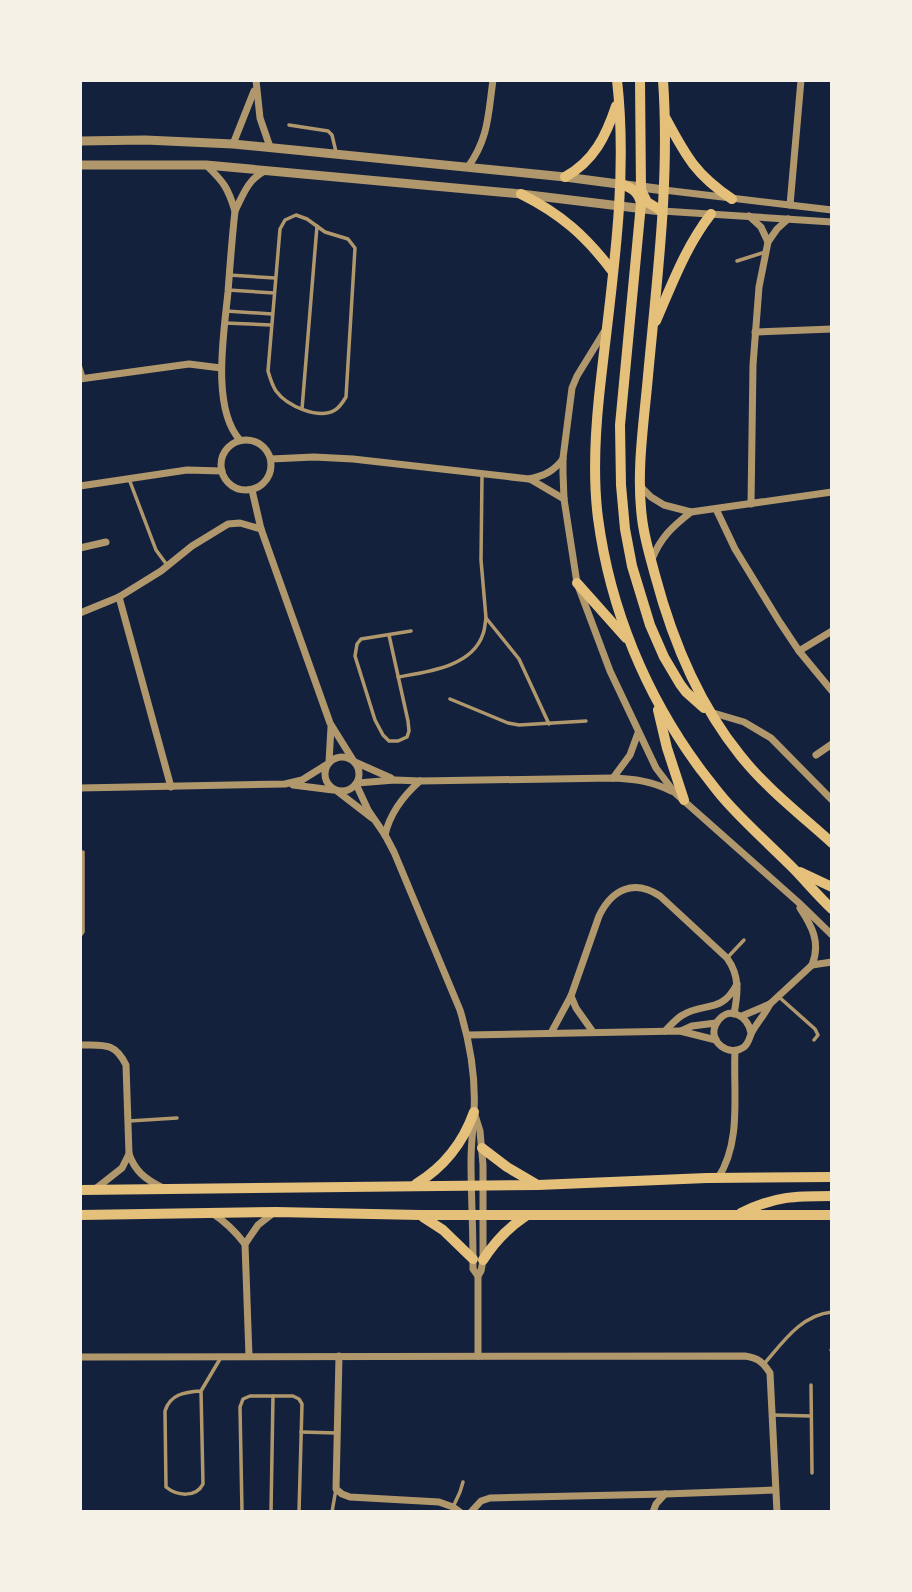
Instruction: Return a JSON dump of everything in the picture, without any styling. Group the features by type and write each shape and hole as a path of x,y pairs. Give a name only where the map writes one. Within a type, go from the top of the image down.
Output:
{"main road":[{"path":"617,80 620,205 597,425 595,489 607,571 630,643 655,697 688,751 723,799 831,909"},
{"path":"640,80 641,187 647,202 662,211"},
{"path":"663,80 666,118 664,190 641,467 642,517 651,561 661,598 680,648 709,712 740,756 831,843"},
{"path":"565,177 584,164 598,149 609,127 619,96"},
{"path":"666,118 687,158 710,184 732,199"},
{"path":"621,184 633,189 641,208 620,425 625,529 643,605 664,657 686,692 709,712"},
{"path":"521,194 573,226 613,272"},
{"path":"652,330 686,253 711,214"},
{"path":"577,583 630,643"},
{"path":"655,697 679,797"},
{"path":"794,870 831,887"},
{"path":"413,1185 433,1173 456,1148 467,1131 474,1112"},
{"path":"482,1148 538,1185"},
{"path":"80,1190 538,1185 831,1177"},
{"path":"739,1214 775,1199 831,1196"},
{"path":"80,1215 276,1212 420,1215 831,1215"},
{"path":"420,1215 478,1259 506,1230 527,1215"}],"street":[{"path":"468,167 482,146 493,80"},
{"path":"790,205 801,80"},
{"path":"233,144 256,84"},
{"path":"256,84 260,118 270,148"},
{"path":"80,141 145,140 233,144 565,177 831,210"},
{"path":"80,165 206,165 521,194 662,211 831,222"},
{"path":"206,165 222,180 230,193 235,211 221,368 223,398 233,432 240,440"},
{"path":"235,211 250,182 268,170"},
{"path":"749,215 761,227 768,242"},
{"path":"751,504 755,332 760,287 768,242 788,219"},
{"path":"607,327 577,376 569,403 563,458 564,499 577,583 610,671 656,768 679,797 798,902 831,936"},
{"path":"755,332 831,329"},
{"path":"82,379 189,364 221,368"},
{"path":"240,440 259,443 267,450 271,459 268,478 261,486 252,490 233,487 222,471 221,461 225,452 231,444 240,440"},
{"path":"271,459 353,458 529,479 550,472 563,458"},
{"path":"80,486 187,470 222,471"},
{"path":"529,479 564,499"},
{"path":"641,487 664,505 691,512 831,492"},
{"path":"252,490 261,529 330,723 359,770 356,783 348,790 285,783"},
{"path":"716,509 735,549 799,651 831,691"},
{"path":"651,561 671,528 691,512"},
{"path":"80,613 120,597 228,524 240,523 261,529"},
{"path":"80,548 106,542"},
{"path":"120,597 170,787"},
{"path":"799,651 831,631"},
{"path":"709,712 744,722 771,738 831,800"},
{"path":"330,723 325,779 375,821"},
{"path":"612,778 630,755 638,733"},
{"path":"817,755 831,744"},
{"path":"80,788 285,783 302,780 341,756 395,780"},
{"path":"356,783 395,780 638,779 651,782 679,797"},
{"path":"385,835 398,804 420,781"},
{"path":"356,783 368,810 394,852 468,1035 474,1112 471,1139 477,1185 478,1259 481,1271 478,1276 478,1356"},
{"path":"551,1033 571,996 604,905 610,897 628,888 638,887 651,890 660,896 727,958 735,971 738,1015"},
{"path":"751,1033 747,1020 738,1015 727,1014 716,1023 714,1035 720,1046 727,1050 735,1051 746,1045 770,1004 812,965 815,954 814,933 798,902"},
{"path":"812,965 831,962"},
{"path":"665,1031 680,1016 724,1001 737,983"},
{"path":"571,996 593,1032"},
{"path":"738,1015 770,1004"},
{"path":"680,1031 691,1026 716,1023"},
{"path":"468,1035 680,1031 716,1040"},
{"path":"80,1045 106,1045 120,1053 126,1065 129,1154 134,1167 150,1182 165,1190"},
{"path":"718,1178 727,1162 733,1133 735,1051"},
{"path":"474,1112 479,1123 482,1148 477,1185 478,1215"},
{"path":"94,1190 122,1168 129,1154"},
{"path":"244,1244 258,1225 276,1212"},
{"path":"211,1213 230,1226 244,1244 249,1356"},
{"path":"339,1356 339,1492 350,1497 439,1502 456,1509"},
{"path":"80,1357 755,1357 770,1373 777,1511"},
{"path":"471,1511 484,1499 490,1498 775,1490"},
{"path":"653,1511 665,1494"}],"lane":[{"path":"289,125 328,131 332,135 337,154"},
{"path":"296,215 317,226 330,234 348,239 355,248 347,388 341,405 326,413 302,409 282,398 270,379 268,362 280,229 290,217 296,215"},
{"path":"302,409 317,226"},
{"path":"737,261 766,251"},
{"path":"229,275 275,278"},
{"path":"228,290 274,293"},
{"path":"226,311 272,314"},
{"path":"225,323 271,326"},
{"path":"80,365 82,379"},
{"path":"398,677 438,670 465,658 476,648 483,635 486,618 481,560 482,474"},
{"path":"129,479 156,550 167,565"},
{"path":"486,618 519,659 549,724"},
{"path":"388,635 409,731 407,737 398,741 389,741 375,720 355,656 357,644 361,639 411,631"},
{"path":"450,699 519,725 586,721"},
{"path":"80,936 83,932 83,852"},
{"path":"727,958 744,940"},
{"path":"779,997 815,1029 818,1035 814,1040"},
{"path":"129,1121 177,1118"},
{"path":"764,1364 804,1321 814,1315 831,1312"},
{"path":"201,1391 178,1395 170,1400 165,1411 166,1487 174,1493 195,1494 203,1484 201,1391 222,1356"},
{"path":"811,1385 813,1473"},
{"path":"242,1511 241,1402 250,1396 293,1396 300,1401 299,1511"},
{"path":"271,1511 273,1396"},
{"path":"773,1415 811,1416"},
{"path":"300,1432 337,1433"},
{"path":"456,1509 463,1482"},
{"path":"332,1511 339,1492"}]}
